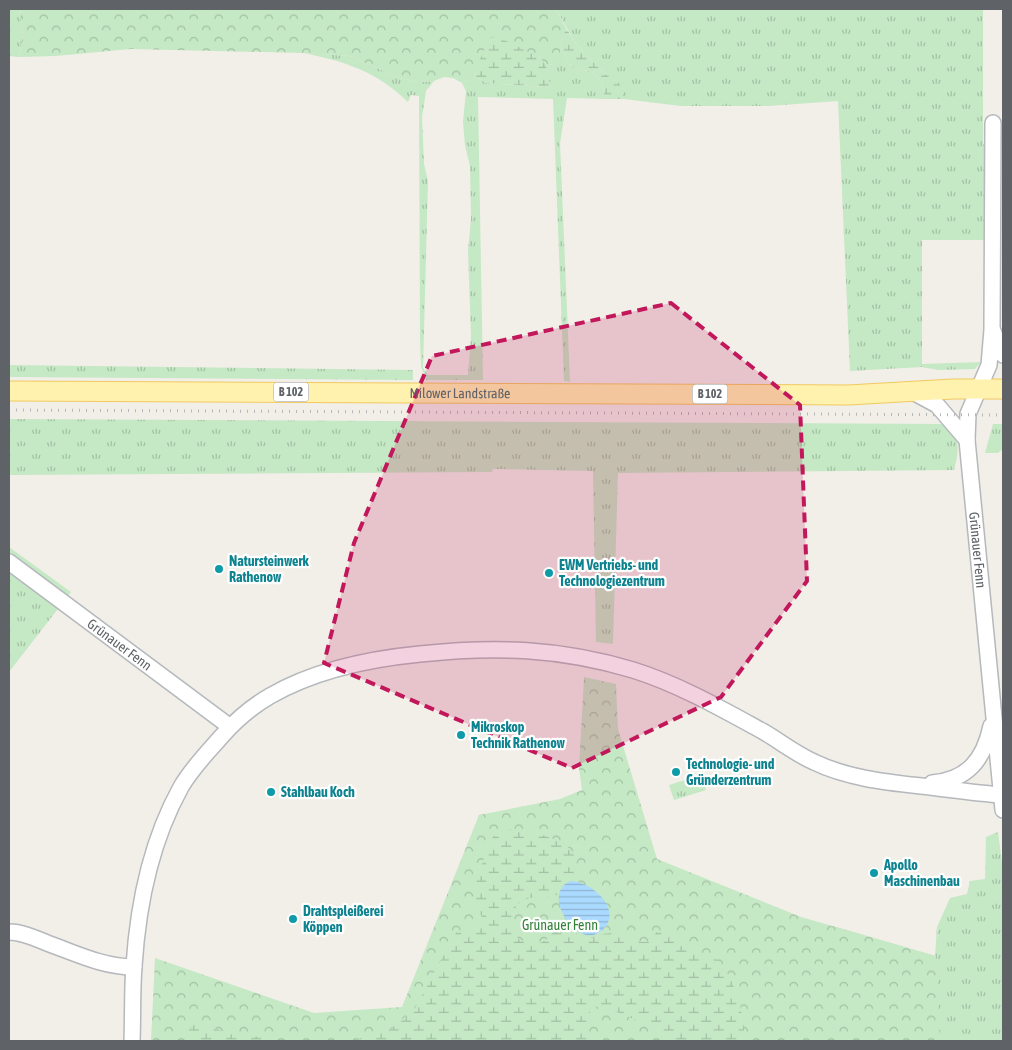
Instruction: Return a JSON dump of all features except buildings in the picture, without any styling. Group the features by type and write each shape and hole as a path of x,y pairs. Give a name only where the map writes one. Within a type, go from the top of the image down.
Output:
{"main road":[{"name":"Milower Landstraße","path":"9,391 839,395 1003,389"}],"street":[{"name":"Grünauer Fenn","path":"132,1041 134,968 140,910 147,875 163,825 182,786 205,754 229,726 268,697 305,679 333,669 356,663 419,654 483,650 530,650 573,655 648,675 717,707 816,763 852,775 894,784 911,785 1003,803 967,440 968,414 989,365 992,330 993,123"},
{"path":"992,330 1003,355"},
{"name":"Milower Landstraße","path":"912,392 937,405 967,440"},
{"name":"Grünauer Fenn","path":"9,562 229,726"},
{"name":"Grünauer Fenn","path":"911,785 941,782 962,774 972,766 979,759 984,749 994,715"},
{"path":"9,932 27,935 93,960 121,967 134,968"}],"highlighted area":[{"path":"671,303 800,405 807,581 721,697 572,768 324,663 354,543 432,356"}],"green space":[{"path":"9,9 20,9 23,36 19,57 9,56"},
{"path":"20,9 556,9 566,28 560,46 560,60 556,64 546,65 539,57 475,71 476,77 462,83 453,78 444,77 434,81 419,82 399,78 350,56 304,53 131,49 55,56 19,57 23,36"},
{"path":"556,9 983,9 983,144 986,145 986,240 922,240 922,364 981,362 975,369 938,370 922,367 850,371 838,101 768,106 681,106 624,99 618,83 605,74 576,44"},
{"path":"566,28 576,44 605,74 619,83 624,99 605,99 602,82 590,71 572,67 560,46"},
{"path":"496,36 539,57 546,65 550,85 545,87 486,83 476,77 475,71 489,39"},
{"path":"560,46 572,67 590,71 602,82 605,99 567,98 560,143 570,382 564,381 553,99 478,97 483,380 426,380 421,366 420,335 419,96 411,95 408,102 396,91 360,69 304,53 350,56 399,78 419,82 434,81 426,91 422,117 424,164 428,181 423,368 428,375 468,375 471,336 468,251 471,219 470,166 465,145 463,122 466,91 462,83 476,77 486,83 545,87 550,85 546,65 556,64 559,60"},
{"path":"9,365 413,370 413,380 9,377"},
{"path":"9,419 946,424 954,435 958,451 954,470 618,473 613,644 596,642 593,471 493,469 492,472 9,475"},
{"path":"993,424 1003,424 1003,449 998,453 985,453"},
{"path":"9,547 71,592 9,672"},
{"name":"Grünauer Fenn","path":"584,677 616,684 618,729 657,859 801,917 936,956 940,1041 151,1041 155,958 314,1013 402,1007 479,815 560,799 582,790 579,768"},
{"path":"701,775 706,790 674,800 669,785"},
{"path":"510,829 540,835 561,842 575,857 577,867 571,881 563,886 558,895 529,898 517,904 513,922 518,939 529,943 538,943 548,938 559,927 565,926 570,927 583,938 613,933 647,942 658,931 667,933 687,947 715,959 725,969 738,999 743,1022 744,1041 662,1041 654,1028 620,1013 594,1006 590,1009 588,1041 356,1041 362,1037 391,1029 415,1008 456,933 476,927 482,923 481,914 474,902 475,888 480,870 492,838 497,833"},
{"path":"998,832 1003,871 1003,1041 797,1041 833,926 935,956 937,927 950,898 967,894 970,881 985,879 986,837"},
{"path":"203,1024 236,1036 267,1037 271,1041 188,1041 188,1031 194,1025"}],"water":[{"path":"571,881 589,887 598,893 609,909 606,926 598,933 589,935 580,932 571,926 564,916 559,896 562,887"}],"railway":[{"path":"9,410 1003,415"}],"place":[{"name":"Natursteinwerk Rathenow","path":"219,569"},
{"name":"EWM Vertriebs- und Technologiezentrum","path":"549,573"},
{"name":"Mikroskop Technik Rathenow","path":"461,735"},
{"name":"Technologie- und Gründerzentrum","path":"676,772"},
{"name":"Stahlbau Koch","path":"271,792"},
{"name":"Apollo Maschinenbau","path":"874,873"},
{"name":"Drahtspleißerei Köppen","path":"293,919"}]}
